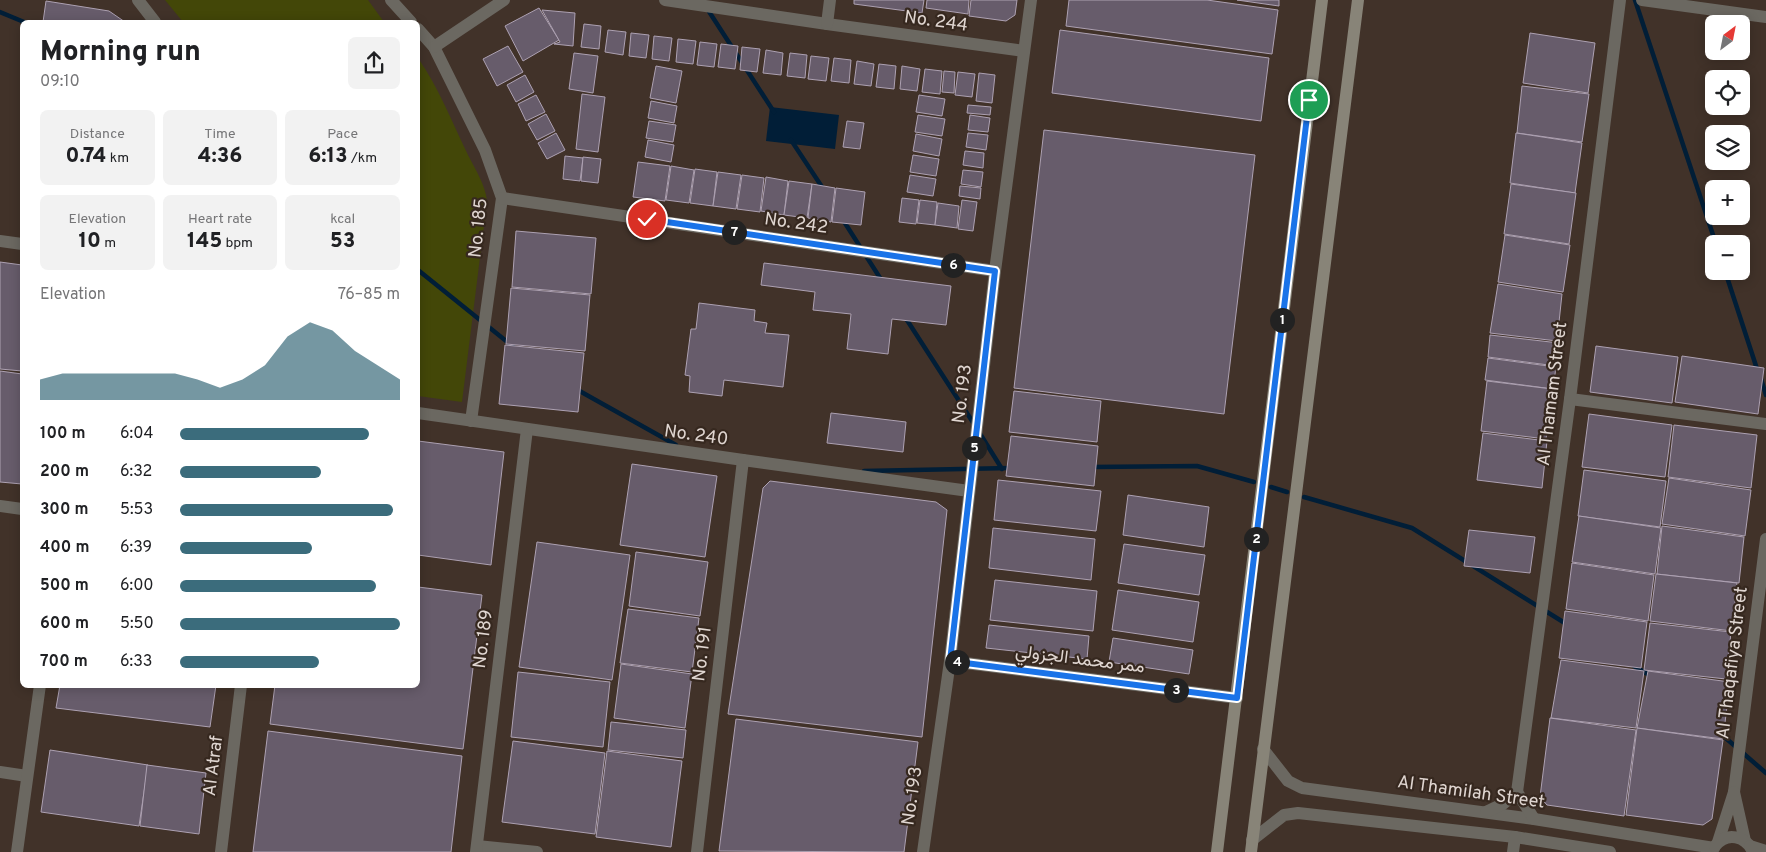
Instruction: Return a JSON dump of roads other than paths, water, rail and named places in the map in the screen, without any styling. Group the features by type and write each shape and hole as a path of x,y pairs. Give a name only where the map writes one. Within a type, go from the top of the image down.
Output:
{"main road":[{"path":"1217,852 1322,0"},
{"path":"1252,846 1358,0"}],"street":[{"path":"138,0 153,20"},
{"path":"391,0 409,20"},
{"path":"434,47 504,0"},
{"name":"No. 244","path":"666,0 1024,51"},
{"path":"827,24 830,0"},
{"name":"No. 193","path":"923,852 950,661 995,271 1031,0"},
{"name":"Al Thamam Street","path":"1517,792 1570,399 1620,0"},
{"path":"1642,0 1766,17"},
{"name":"No. 185","path":"420,31 434,47 485,150 502,198 471,421"},
{"name":"No. 242","path":"502,198 995,271"},
{"path":"0,241 20,244"},
{"path":"1570,399 1766,424"},
{"name":"No. 240","path":"420,413 969,491"},
{"name":"No. 189","path":"477,849 527,429"},
{"name":"No. 191","path":"697,852 743,460"},
{"path":"0,506 20,509"},
{"name":"Al Thaqafiya Street","path":"1734,792 1766,538"},
{"name":"ممر محمد الجزولي","path":"950,661 1237,698"},
{"path":"16,852 40,688"},
{"name":"Al Atraf","path":"220,852 241,688"},
{"name":"Al Thamilah Street","path":"1263,749 1288,781 1302,788 1534,819 1691,845 1715,847 1731,837 1739,838 1749,846 1766,851"},
{"path":"0,772 27,776"},
{"path":"1486,812 1503,804 1517,792 1534,819"},
{"path":"1734,792 1749,846"},
{"path":"1715,847 1734,792"},
{"path":"1252,846 1284,815 1298,813 1515,838 1610,852"},
{"path":"1513,852 1515,838"},
{"path":"477,849 537,852"}],"water":[{"path":"770,107 839,115 835,149 766,141"}],"waterway":[{"path":"1635,0 1713,235"},
{"path":"708,10 774,112"},
{"path":"0,12 20,20"},
{"path":"791,140 824,190"},
{"path":"843,220 882,281"},
{"path":"420,272 516,349"},
{"path":"1728,280 1758,372"},
{"path":"905,317 974,424"},
{"path":"1761,379 1766,395"},
{"path":"576,389 676,445"},
{"path":"979,432 1002,469"},
{"path":"1091,467 1197,466 1254,482"},
{"path":"864,471 1011,468"},
{"path":"1271,487 1287,492"},
{"path":"1304,497 1412,528 1568,625"},
{"path":"1634,666 1651,676"},
{"path":"1721,734 1766,773"}]}
